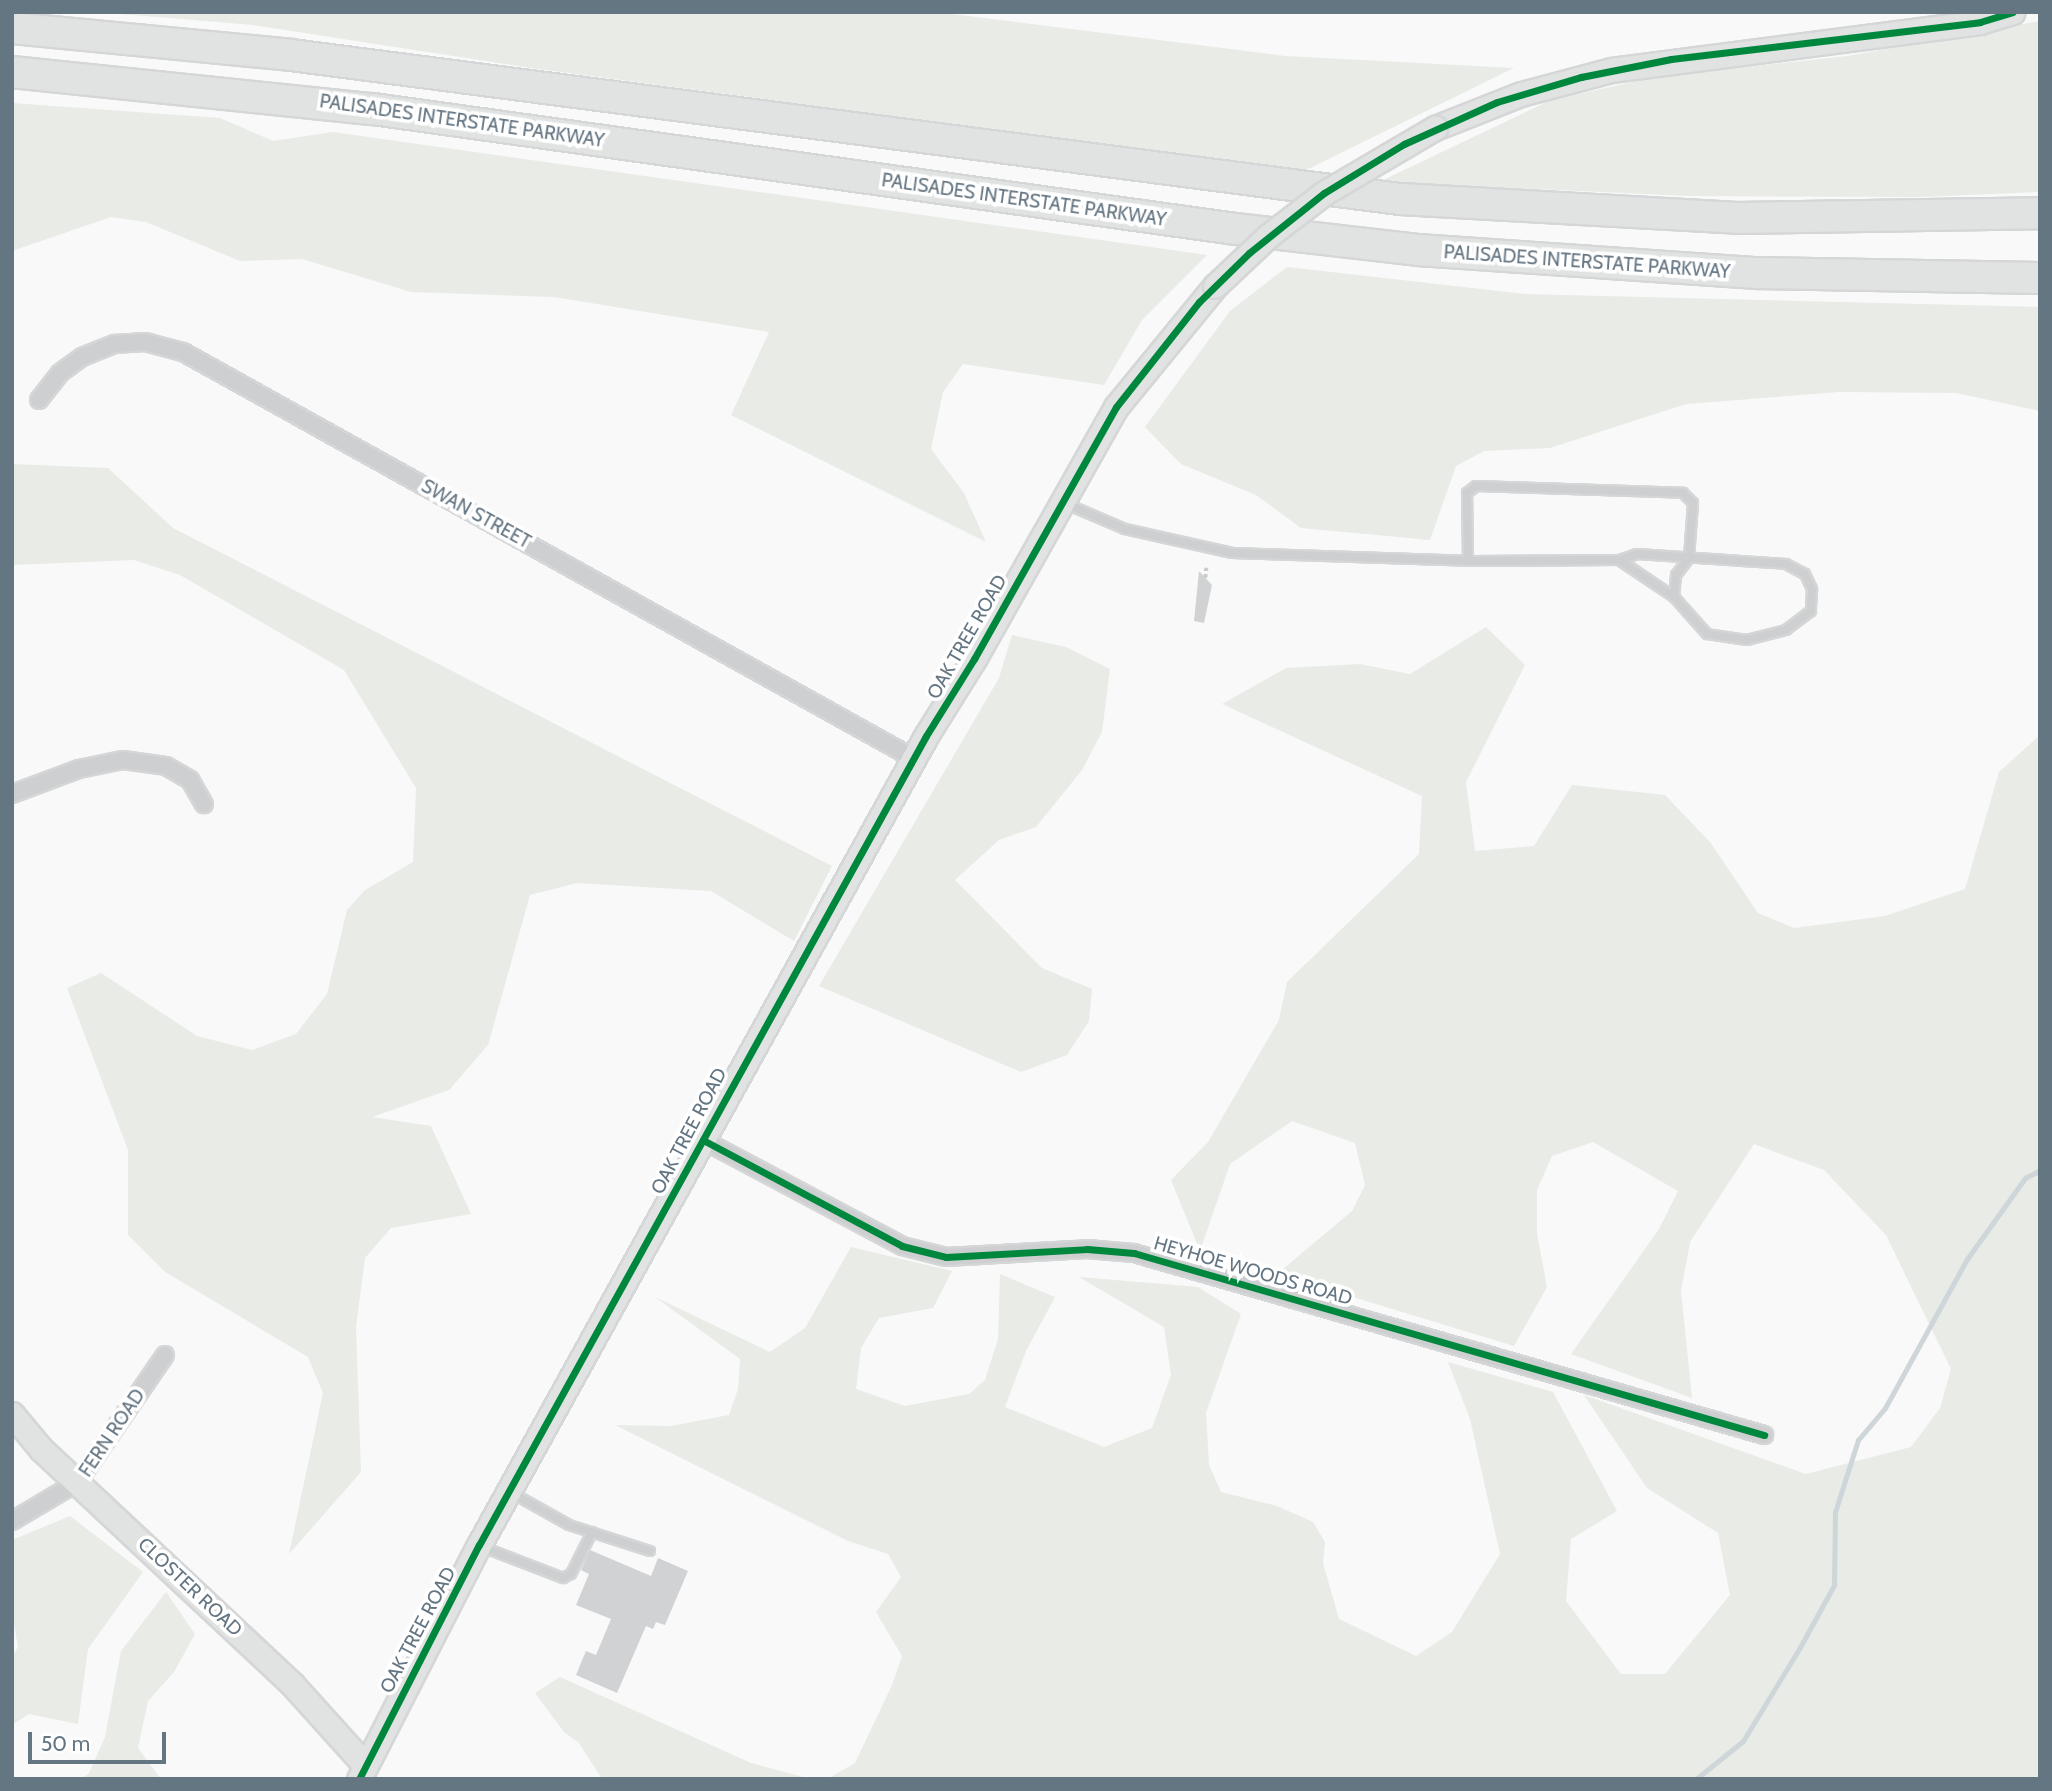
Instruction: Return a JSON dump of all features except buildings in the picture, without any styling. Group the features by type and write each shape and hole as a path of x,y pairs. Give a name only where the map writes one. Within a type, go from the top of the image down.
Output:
{"highway":[{"path":"12,27 318,58 1198,177 1400,199 1737,218 2040,213"},
{"name":"PALISADES INTERSTATE PARKWAY","path":"12,72 360,107 1228,228 1418,250 1703,270 2040,278"}],"street":[{"name":"OAK TREE ROAD","path":"362,1772 480,1545 913,758 1116,407 1214,286 1324,193 1435,128 1531,91 1611,70 1980,22 2012,12"},
{"name":"SWAN STREET","path":"39,400 60,373 82,356 115,344 145,342 183,352 913,758"},
{"path":"12,794 79,769 123,760 166,766 190,780 204,804"},
{"name":"HEYHOE WOODS ROAD","path":"703,1140 902,1246 946,1257 1087,1249 1134,1253 1764,1435"},
{"name":"FERN ROAD","path":"12,1521 78,1482 165,1356"},
{"name":"CLOSTER ROAD","path":"12,1414 41,1449 292,1684 362,1772"}],"lane":[{"path":"1468,561 1467,493 1476,485 1683,493 1693,503 1689,558 1676,575 1674,597"},
{"path":"1061,502 1125,529 1232,553 1468,561 1619,560 1637,554 1786,564 1805,574 1812,589 1811,611 1786,630 1746,640 1707,634 1674,597 1619,560"},
{"path":"509,1492 592,1532 650,1551"},
{"path":"480,1545 564,1578 571,1574 592,1532"}],"path":[{"path":"1205,578 1206,568"}],"shaded area":[{"path":"97,12 936,12 1285,56 1514,68 1304,171 531,68 253,25"},
{"path":"2040,21 2040,192 1920,197 1689,196 1379,182 1551,100 1655,77 1847,56"},
{"path":"12,103 220,118 273,141 333,132 1207,255 1142,320 1104,385 963,364 943,392 931,449 964,493 986,542 731,415 769,332 554,297 411,292 302,259 240,261 146,222 111,217 12,251"},
{"path":"1287,267 1525,294 2040,307 2040,411 1956,393 1839,392 1686,404 1550,448 1484,451 1456,466 1430,540 1301,528 1256,495 1181,464 1145,427 1230,311"},
{"path":"12,464 108,468 173,528 832,866 794,941 711,891 577,883 530,895 488,1045 449,1090 372,1117 431,1126 471,1214 391,1228 365,1258 356,1327 361,1472 289,1554 323,1393 308,1357 165,1272 128,1235 128,1150 67,988 101,973 197,1036 252,1050 296,1034 327,994 347,910 365,890 413,862 416,788 344,670 180,575 134,560 12,565"},
{"path":"1486,627 1525,665 1466,782 1475,851 1534,846 1572,785 1665,795 1710,842 1758,913 1794,928 1885,916 1965,889 1999,772 2040,735 2040,1779 827,1779 855,1763 892,1685 902,1656 876,1612 901,1577 888,1554 848,1541 615,1425 671,1426 729,1415 738,1389 740,1359 655,1297 770,1352 805,1328 851,1247 952,1271 933,1308 879,1318 861,1348 856,1389 905,1406 969,1394 985,1380 998,1339 1000,1274 1055,1297 1026,1351 1005,1407 1104,1447 1152,1428 1171,1375 1164,1327 1079,1277 1198,1287 1241,1314 1206,1413 1209,1465 1221,1492 1277,1506 1313,1522 1325,1542 1323,1563 1339,1619 1416,1656 1452,1632 1500,1554 1470,1419 1448,1362 1553,1392 1617,1511 1571,1539 1566,1601 1621,1674 1665,1674 1730,1595 1718,1533 1647,1488 1584,1395 1806,1474 1911,1447 1940,1408 1951,1369 1886,1235 1824,1170 1754,1144 1690,1242 1681,1291 1692,1398 1571,1354 1659,1229 1678,1191 1593,1142 1552,1156 1537,1190 1537,1234 1547,1287 1514,1346 1277,1274 1352,1211 1365,1185 1355,1143 1292,1121 1230,1164 1200,1251 1171,1180 1208,1142 1279,1020 1287,982 1419,854 1422,796 1222,704 1286,668 1360,664 1410,674"},
{"path":"1012,635 1066,647 1110,669 1102,732 1082,770 1036,827 999,840 955,880 1042,968 1092,989 1089,1021 1067,1055 1021,1072 819,986 999,678"},
{"path":"70,1516 143,1572 88,1649 78,1724 29,1714 12,1725 12,1656 18,1647 12,1612 12,1540"},
{"path":"166,1592 195,1634 174,1672 148,1701 138,1748 161,1779 82,1779 89,1773 105,1737 121,1651"},
{"path":"560,1677 751,1763 811,1779 602,1779 579,1743 564,1732 535,1693"}],"waterway":[{"path":"1696,1779 1743,1741 1799,1649 1834,1585 1835,1512 1858,1440 1885,1408 1967,1259 2025,1178 2040,1170"}],"cycle path":[{"path":"359,1779 479,1545 926,736 974,659 1116,407 1199,302 1249,253 1324,193 1404,144 1497,102 1581,77 1671,59 1980,22 2012,12"},
{"path":"703,1140 902,1246 946,1257 1087,1249 1134,1253 1764,1435"}]}
